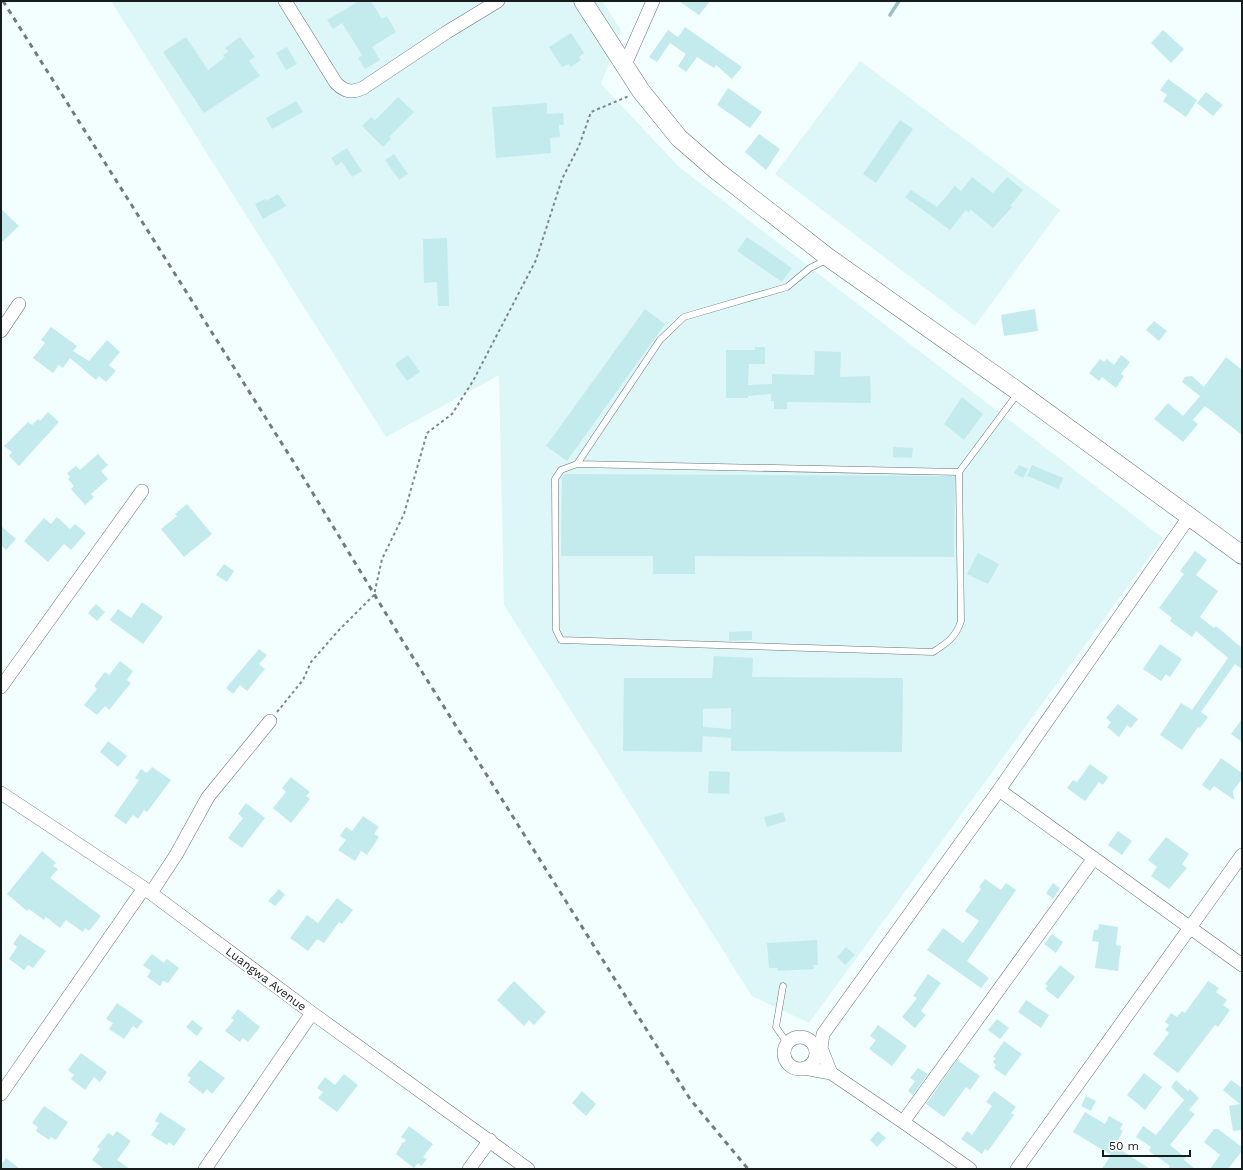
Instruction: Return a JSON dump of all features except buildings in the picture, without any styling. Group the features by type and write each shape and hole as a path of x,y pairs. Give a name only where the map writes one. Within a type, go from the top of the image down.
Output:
{"main road":[{"path":"583,1 641,91 679,138 717,171 829,258 1019,392 1242,555"}],"street":[{"path":"285,1 336,83 342,89 350,91 363,88 447,32 498,1"},
{"path":"624,66 653,1"},
{"path":"1,331 19,304"},
{"path":"1,687 142,491"},
{"path":"824,1060 821,1048 823,1034 998,790 1189,517"},
{"path":"1,1094 147,891 176,855 208,797 221,779 270,721"},
{"path":"998,790 1242,965"},
{"name":"Luangwa Avenue","path":"1,794 147,891 312,1013 490,1140 528,1169"},
{"path":"1017,1169 1242,855"},
{"path":"903,1122 1094,858"},
{"path":"205,1169 312,1013"},
{"path":"809,1041 823,1034"},
{"path":"831,1073 824,1060 809,1041 795,1037 787,1043 784,1052 787,1062 795,1068 804,1068 831,1073 970,1169"},
{"path":"804,1068 809,1066 815,1059 816,1054 809,1041"},
{"path":"469,1169 490,1140"}],"lane":[{"path":"577,464 660,340 684,318 787,287 810,268 829,258"},
{"path":"960,472 577,464 561,470 555,478 556,630 561,640 933,652 948,643 957,632 961,621 960,472 1019,392"},
{"path":"783,986 776,1027 787,1043"}],"path":[{"path":"270,721 303,680 311,662 374,595 382,559 404,514 427,433 452,414 473,381 536,260 562,179 579,146 591,112 641,91"}],"shaded area":[{"path":"111,1 602,1 621,30 601,84 679,167 1163,538 809,1023 752,996 504,605 499,375 386,437"},
{"path":"860,61 1060,210 975,326 775,174"}],"waterway":[{"path":"890,15 899,1"}],"railway":[{"path":"3,1 303,477 402,640 690,1099 748,1169"}]}
